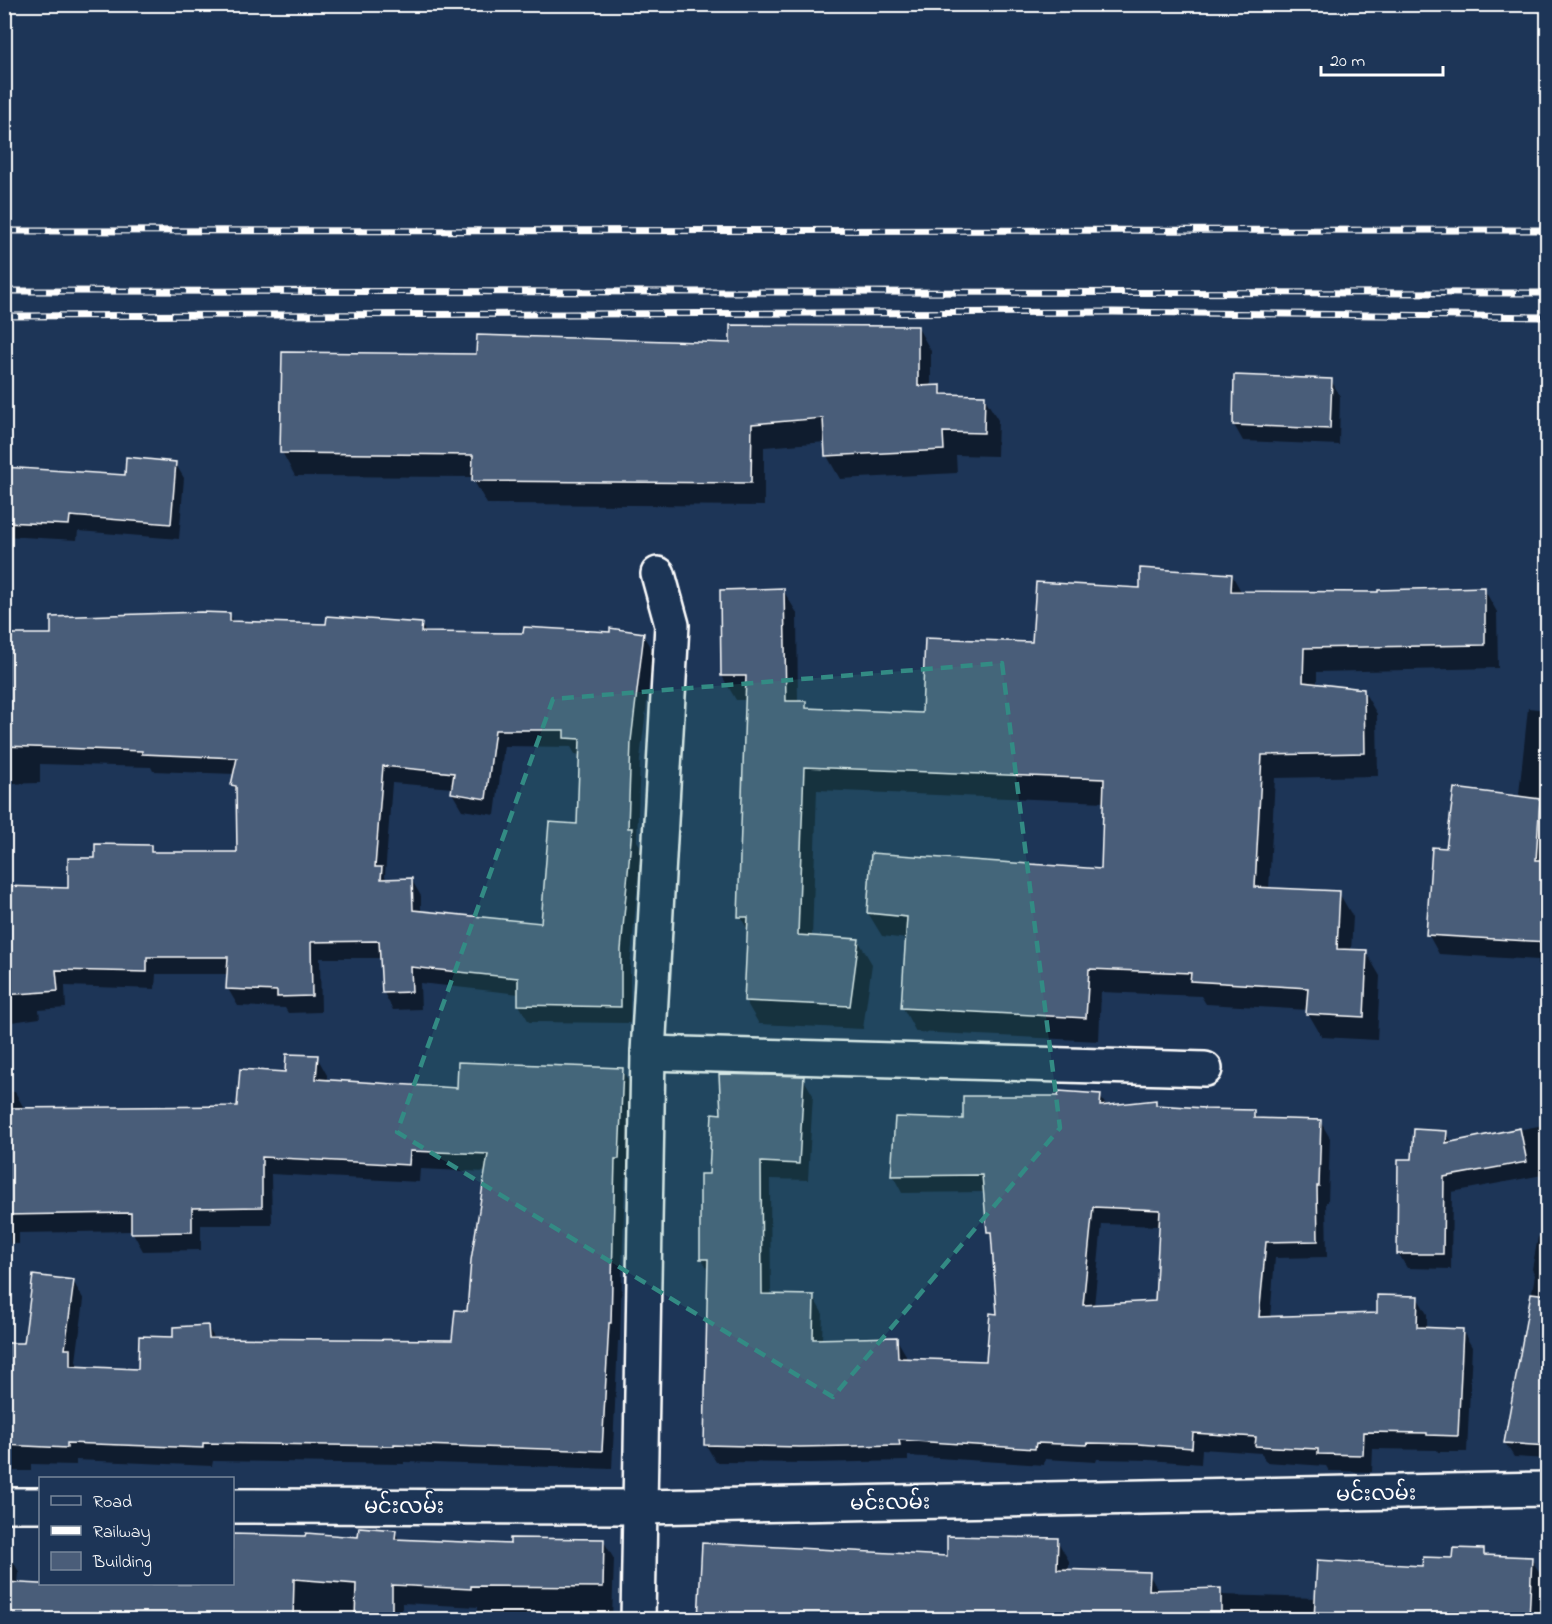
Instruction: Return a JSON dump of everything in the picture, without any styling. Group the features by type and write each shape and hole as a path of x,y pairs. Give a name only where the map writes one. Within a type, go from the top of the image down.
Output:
{"street":[{"path":"638,1620 648,1053 672,625 658,574"},
{"path":"648,1053 1205,1069"},
{"name":"မင်းလမ်း","path":"234,1506 641,1507 1548,1489"},
{"path":"4,1505 39,1505"}],"highlighted area":[{"path":"1002,663 1060,1128 833,1397 397,1132 553,699"}],"building":[{"path":"730,325 918,326 918,386 941,385 941,394 985,395 984,433 943,432 944,450 825,456 823,418 752,424 751,483 472,481 473,455 280,453 282,352 476,354 477,335 730,343"},
{"path":"1234,375 1332,379 1330,429 1233,425"},
{"path":"126,457 176,462 171,524 70,516 69,525 4,522 4,467 125,475"},
{"path":"1140,568 1232,574 1231,591 1378,592 1378,590 1485,587 1485,645 1304,648 1303,682 1364,689 1365,753 1262,755 1255,887 1340,891 1337,949 1367,950 1364,1017 1306,1014 1308,988 1190,981 1191,973 1089,969 1086,1018 901,1008 907,917 867,913 871,853 1101,869 1104,779 804,767 798,935 859,939 850,1006 744,1001 748,917 738,917 746,676 721,676 720,590 784,588 786,701 806,701 806,708 922,713 925,638 1032,642 1036,582 1140,588"},
{"path":"201,612 230,613 230,621 326,624 327,616 422,623 421,632 523,633 524,627 610,632 610,628 644,633 631,741 628,828 632,828 621,950 621,1007 518,1005 518,978 411,967 412,992 382,993 379,941 311,942 312,996 277,997 277,991 226,989 228,957 147,957 147,972 56,970 58,991 4,995 4,886 68,888 68,858 95,858 95,844 151,845 151,852 237,852 236,786 231,785 237,758 142,754 142,751 4,746 4,634 51,634 51,617","holes":["495,730 564,730 564,738 580,739 577,824 549,822 541,923 413,910 412,878 381,879 382,867 375,867 383,766 454,773 451,793 486,799"]},
{"path":"1454,788 1540,799 1536,860 1548,860 1548,942 1426,935 1432,847 1446,848"},
{"path":"286,1054 318,1055 316,1079 457,1088 458,1062 623,1068 619,1159 615,1159 611,1323 609,1323 602,1451 394,1444 394,1446 203,1443 203,1448 67,1443 67,1448 4,1445 4,1343 24,1343 33,1275 74,1280 65,1349 70,1349 70,1366 138,1369 139,1336 173,1337 173,1327 208,1325 209,1338 452,1340 455,1310 467,1311 471,1260 488,1154 410,1151 409,1165 262,1157 262,1207 192,1208 192,1232 131,1233 131,1213 4,1215 4,1108 237,1106 240,1069 285,1072"},
{"path":"719,1074 804,1076 799,1164 761,1162 762,1294 814,1295 813,1339 897,1337 898,1358 986,1361 990,1313 997,1314 991,1232 987,1232 982,1175 891,1176 895,1117 963,1119 963,1096 1058,1096 1059,1091 1101,1094 1100,1106 1156,1100 1156,1105 1254,1110 1254,1118 1321,1120 1319,1186 1317,1186 1318,1241 1266,1242 1259,1317 1377,1313 1377,1295 1418,1296 1417,1327 1463,1329 1458,1436 1364,1432 1363,1455 1318,1454 1318,1449 1255,1446 1256,1437 1193,1433 1192,1448 1138,1444 1036,1443 1035,1449 899,1440 900,1445 800,1447 704,1445 708,1259 700,1259 700,1174 709,1174 712,1113 721,1114","holes":["1093,1207 1160,1210 1155,1301 1083,1305"]},
{"path":"1520,1128 1527,1162 1444,1177 1443,1254 1397,1254 1398,1159 1412,1159 1414,1129 1447,1131 1446,1143"},
{"path":"1531,1293 1548,1295 1548,1446 1504,1443"},
{"path":"359,1527 396,1530 395,1539 510,1544 510,1538 604,1539 603,1587 471,1586 471,1589 392,1585 392,1620 355,1620 356,1584 294,1579 293,1620 4,1620 4,1582 39,1585 234,1585 234,1534 305,1536 306,1533 358,1537"},
{"path":"947,1536 1058,1538 1057,1569 1150,1572 1149,1590 1221,1588 1221,1620 698,1620 702,1543 947,1556"},
{"path":"1453,1548 1484,1549 1484,1555 1532,1557 1529,1620 1355,1618 1355,1620 1314,1620 1317,1560 1422,1566 1423,1557 1452,1558"}],"railway":[{"path":"4,231 1548,230"},
{"path":"4,291 1548,293"},
{"path":"4,316 1113,312 1548,317"}]}
